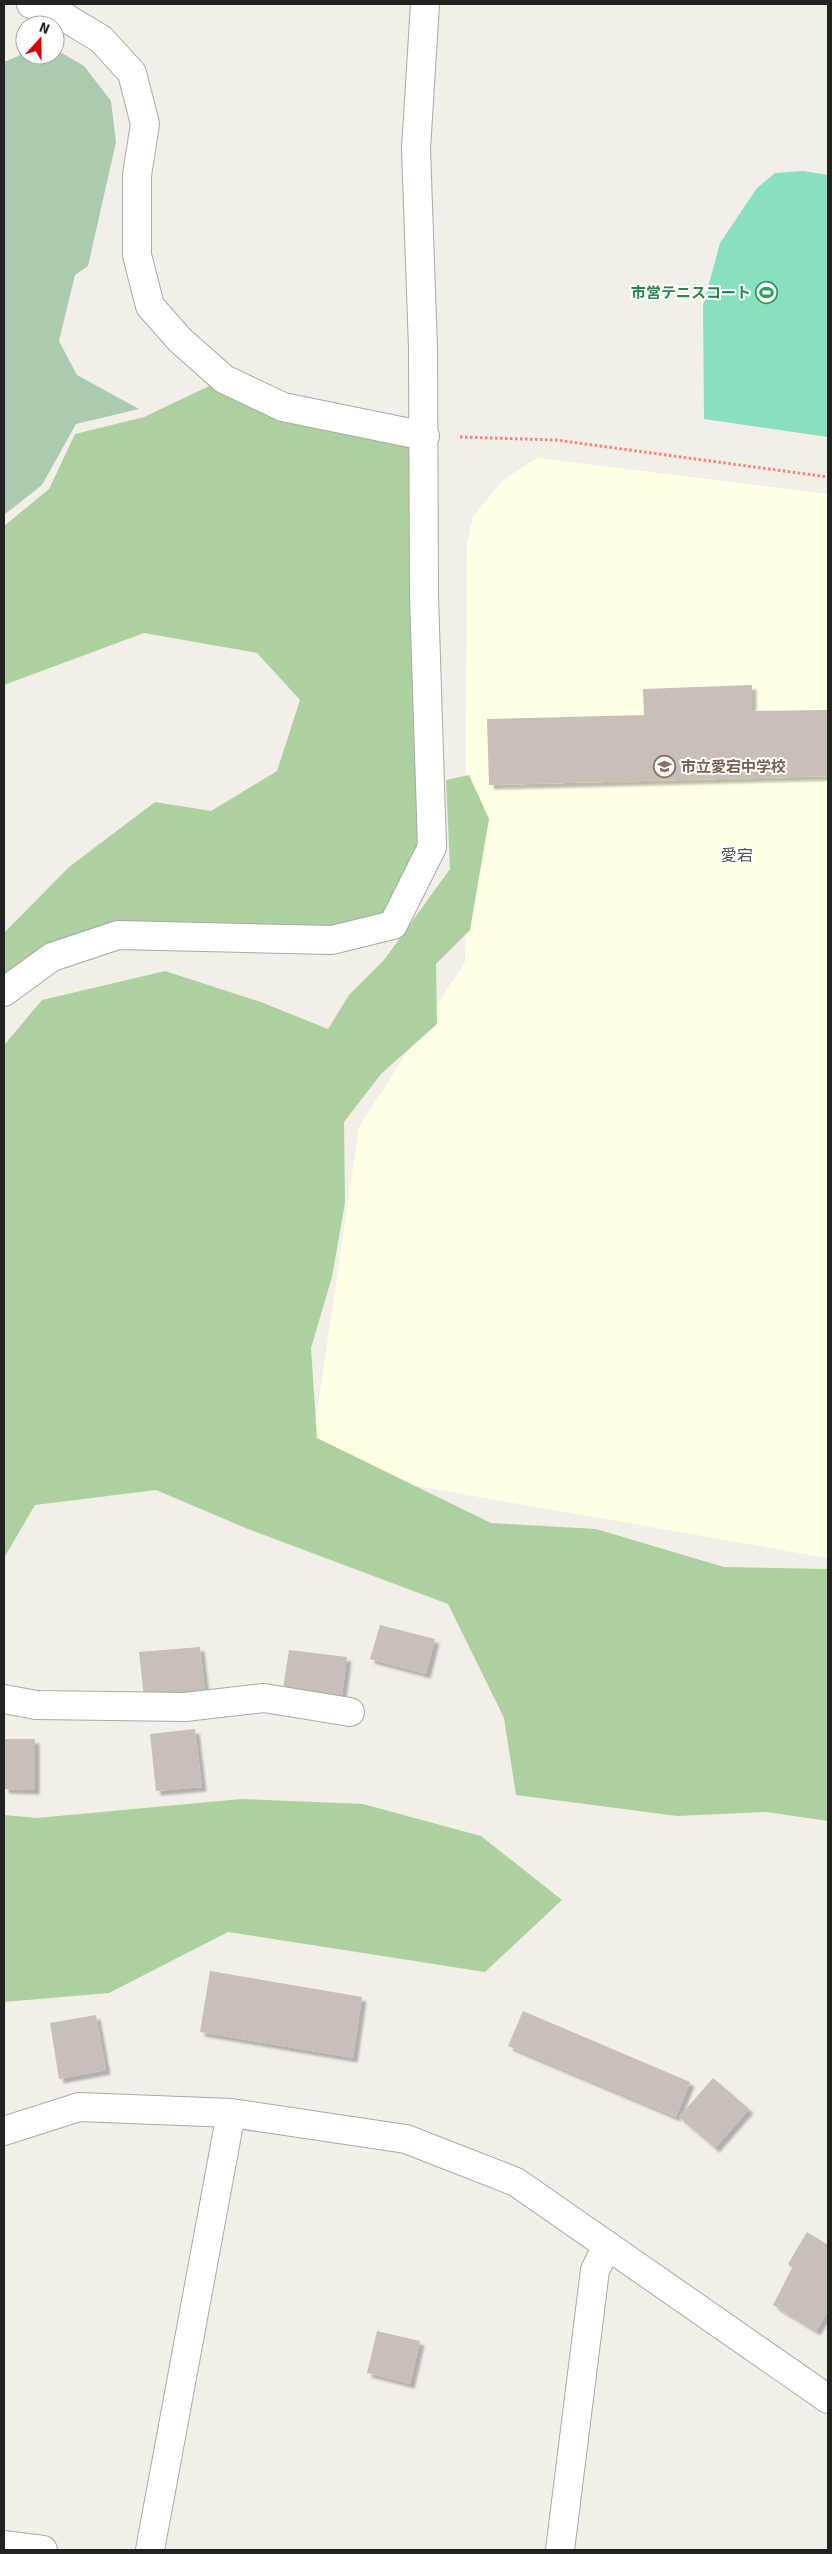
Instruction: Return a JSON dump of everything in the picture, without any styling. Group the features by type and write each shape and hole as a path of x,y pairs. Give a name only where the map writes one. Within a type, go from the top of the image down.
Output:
{"street":[{"path":"30,4 51,8 101,39 132,74 145,124 137,175 137,255 150,306 180,340 224,379 283,407 424,436"},
{"path":"4,992 52,957 118,936 332,940 392,925 432,847 424,596 424,436 416,149 425,4"},
{"path":"4,1699 36,1705 185,1707 264,1698 350,1712"},
{"path":"4,2131 79,2107 232,2113 406,2140 516,2182 828,2400"},
{"path":"150,2550 232,2113"},
{"path":"560,2550 595,2270 606,2246"},
{"path":"4,2545 43,2550"}],"path":[{"path":"424,436 556,440 828,477"}],"shaded area":[{"path":"65,55 84,66 111,101 116,142 88,266 75,275 59,341 77,375 139,409 76,424 42,485 4,515 4,62 15,57 15,65 65,65"},
{"path":"537,458 828,494 828,1558 309,1467 359,1127 465,962 467,543 473,517 502,481"}],"green space":[{"name":"市営テニスコート","path":"803,171 828,175 828,437 704,419 703,306 720,243 757,188 775,173"},
{"path":"224,379 425,436 432,847 393,925 118,936 4,992 4,933 69,867 155,802 211,811 277,771 300,700 257,653 144,633 4,685 4,526 49,489 75,434 144,417"},
{"path":"469,775 489,819 470,930 436,964 437,1024 381,1074 344,1122 345,1203 332,1277 311,1348 317,1438 491,1523 596,1529 724,1567 828,1569 828,1821 766,1812 677,1816 516,1795 504,1718 448,1604 248,1529 156,1490 35,1505 4,1558 5,1044 42,1000 165,971 261,1002 328,1029 349,995 384,960 450,869 446,780"},
{"path":"241,1799 363,1804 481,1836 562,1900 485,1972 228,1932 109,1993 4,2002 4,1815 37,1818"}],"building":[{"path":"752,685 752,711 828,710 828,776 489,785 487,719 644,715 643,689"},
{"path":"380,1625 435,1639 426,1674 370,1659"},
{"path":"200,1647 205,1691 144,1697 139,1652"},
{"path":"289,1650 347,1657 341,1703 282,1695"},
{"path":"195,1729 202,1787 156,1791 150,1734"},
{"path":"4,1739 35,1739 35,1790 4,1789"},
{"path":"210,1971 362,1997 353,2058 200,2032"},
{"path":"523,2011 690,2082 676,2117 508,2046"},
{"path":"96,2015 106,2070 59,2079 50,2023"},
{"path":"713,2078 749,2109 715,2148 679,2117"},
{"path":"807,2232 828,2245 828,2311 816,2331 773,2305 792,2268 788,2264"},
{"path":"377,2331 420,2341 410,2384 367,2373"}],"place":[{"name":"市営テニスコート","path":"767,293"},
{"name":"市立愛宕中学校","path":"665,767"}],"district":[{"name":"愛宕","path":"737,856"}]}
